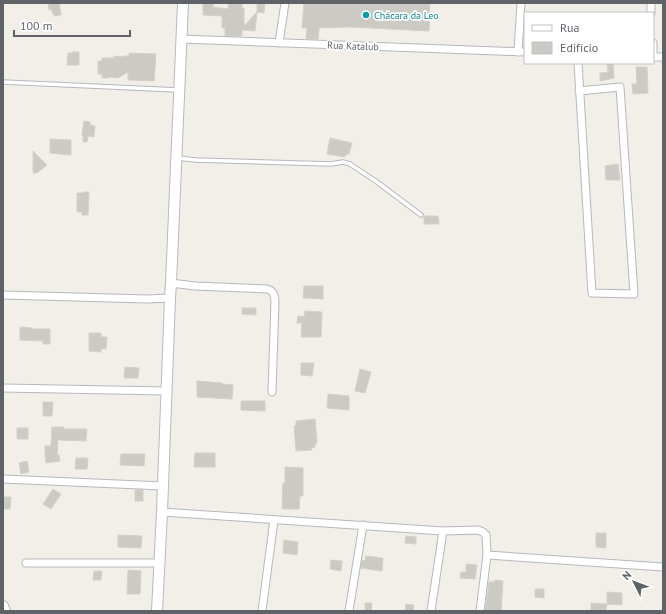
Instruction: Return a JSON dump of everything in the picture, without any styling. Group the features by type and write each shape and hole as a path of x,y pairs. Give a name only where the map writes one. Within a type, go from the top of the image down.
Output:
{"main road":[{"path":"157,611 183,3"},
{"path":"3,606 5,611"}],"street":[{"path":"279,43 285,3"},
{"path":"522,3 522,52"},
{"name":"Rua Katalub","path":"181,39 522,52"},
{"path":"578,64 592,293 634,294 620,87 580,91"},
{"path":"171,283 195,286 272,290 275,301 272,392"},
{"path":"3,294 147,300 170,298"},
{"path":"3,388 167,391"},
{"path":"3,479 163,486"},
{"path":"162,512 443,531 478,530 486,535 487,555 480,611"},
{"path":"262,611 274,520"},
{"path":"349,611 363,525"},
{"path":"432,611 443,531"},
{"path":"487,555 663,567"},
{"path":"26,563 160,563"}],"lane":[{"path":"3,82 179,90"},
{"path":"176,158 196,160 331,164 343,162 350,164 377,182 421,215"}],"building":[{"path":"48,3 59,3 61,15 54,16 51,9 49,10"},
{"path":"203,3 213,3 213,7 228,9 229,3 242,4 242,8 244,8 244,26 257,12 255,31 242,30 242,36 225,36 225,28 222,28 222,16 203,15"},
{"path":"257,3 265,3 264,13 257,12"},
{"name":"Chácara da Leo","path":"304,3 430,3 429,31 349,27 319,28 318,39 306,39 307,28 302,28"},
{"path":"79,52 79,65 67,65 68,53"},
{"path":"129,53 156,54 154,81 128,80 128,72 118,78 102,78 102,74 98,74 98,61 102,61 102,58 129,56"},
{"path":"607,64 613,64 614,78 600,81 600,73 608,72"},
{"path":"636,67 647,67 648,93 633,94 632,84 637,84"},
{"path":"84,121 90,122 90,125 95,126 94,137 88,136 87,142 83,142 82,135"},
{"path":"330,138 352,143 349,154 344,157 327,154"},
{"path":"50,139 71,140 71,155 50,153"},
{"path":"33,151 47,165 37,173 33,173"},
{"path":"618,164 620,180 606,180 605,166"},
{"path":"89,192 88,215 82,215 82,212 77,212 77,193"},
{"path":"424,216 438,216 439,224 424,224"},
{"path":"304,286 323,286 323,299 303,298"},
{"path":"242,308 256,308 256,315 242,314"},
{"path":"305,311 322,312 321,337 301,337 302,323 297,323 298,316 304,317"},
{"path":"20,327 50,329 50,344 43,344 43,341 20,340"},
{"path":"89,333 101,333 101,337 107,337 106,349 101,349 101,352 89,351"},
{"path":"301,363 314,363 312,376 301,375"},
{"path":"125,367 139,368 138,378 124,378"},
{"path":"360,369 371,372 365,393 355,391"},
{"path":"197,381 233,385 232,399 197,397"},
{"path":"328,394 349,396 349,410 327,408"},
{"path":"241,401 265,401 265,411 241,410"},
{"path":"43,402 53,402 52,416 43,416"},
{"path":"315,419 317,442 315,447 311,448 312,450 296,451 294,426 296,426 296,421"},
{"path":"52,427 64,427 64,429 87,429 86,441 58,440 57,455 59,455 60,461 46,463 45,446 51,446"},
{"path":"17,428 28,428 28,439 17,439"},
{"path":"195,453 215,453 215,467 194,467"},
{"path":"121,454 145,454 144,466 120,465"},
{"path":"76,458 88,458 87,469 75,469"},
{"path":"27,461 29,472 21,474 19,463"},
{"path":"285,467 303,468 303,496 300,496 299,509 282,509"},
{"path":"53,489 61,494 51,509 43,504"},
{"path":"135,490 143,490 143,501 135,501"},
{"path":"4,497 11,497 10,509 3,509"},
{"path":"596,533 606,533 606,548 596,547"},
{"path":"118,535 142,536 141,548 118,547"},
{"path":"406,536 416,537 416,544 405,543"},
{"path":"284,540 298,542 297,555 283,553"},
{"path":"366,556 383,558 382,571 361,568 362,560 365,561"},
{"path":"331,560 342,561 341,571 330,569"},
{"path":"466,564 477,565 475,579 460,578 461,572 466,572"},
{"path":"128,570 141,571 140,594 127,594"},
{"path":"94,571 102,571 101,580 93,580"},
{"path":"495,580 503,581 501,611 485,611 489,582 495,582"},
{"path":"535,589 544,589 544,598 535,597"},
{"path":"607,592 622,593 622,605 607,604"},
{"path":"365,603 372,603 371,611 365,611"},
{"path":"591,603 607,604 606,611 591,610"},
{"path":"406,604 414,605 413,611 405,611"}],"place":[{"name":"Chácara da Leo","path":"366,15"}]}
